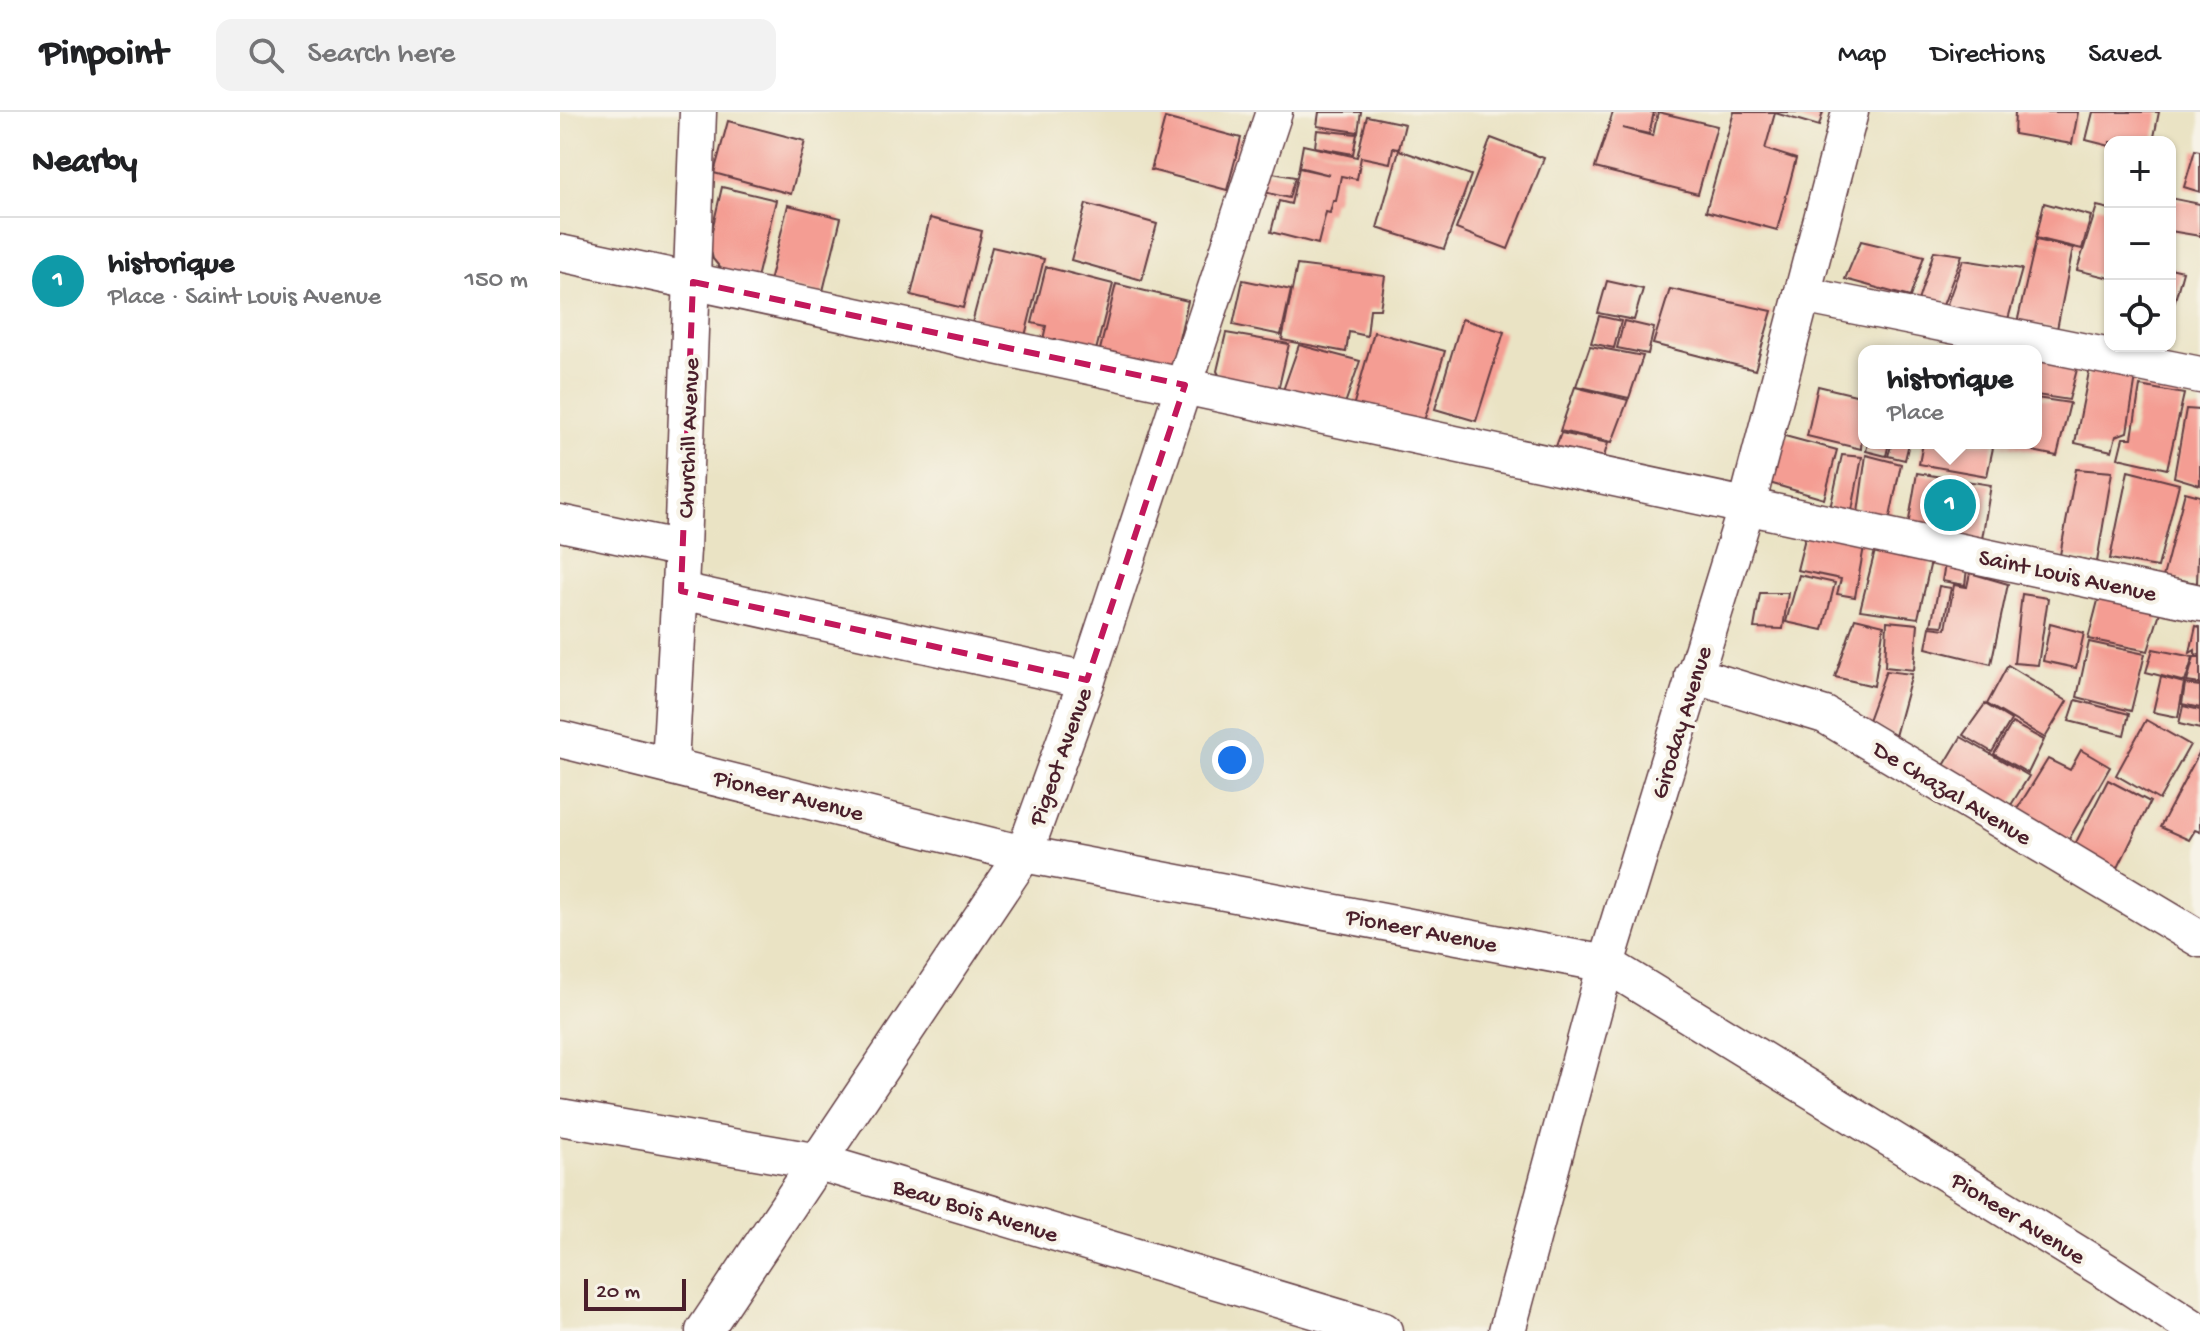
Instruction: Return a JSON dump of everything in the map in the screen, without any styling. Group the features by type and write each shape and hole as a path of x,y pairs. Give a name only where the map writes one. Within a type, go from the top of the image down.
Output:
{"street":[{"name":"Churchill Avenue","path":"670,764 681,591 698,112"},
{"name":"Pigeot Avenue","path":"704,1331 1024,854 1087,680 1274,112"},
{"name":"Giroday Avenue","path":"1507,1331 1606,964 1747,505 1850,112"},
{"path":"560,253 693,282"},
{"name":"Saint Louis Avenue","path":"693,282 2200,603"},
{"path":"1802,295 2200,375"},
{"path":"560,523 682,549"},
{"path":"681,591 1087,680"},
{"name":"De Chazal Avenue","path":"1693,675 1825,715 2200,939"},
{"name":"Pioneer Avenue","path":"560,739 1024,854 1606,964 2106,1271 2198,1331"},
{"name":"Beau Bois Avenue","path":"560,1117 819,1162 1384,1331"}],"highlighted area":[{"path":"693,282 1185,385 1087,680 681,591"}],"building":[{"path":"1319,112 1361,112 1358,132 1317,126"},
{"path":"1613,112 1654,112 1649,134 1622,128 1653,136 1658,112 1717,126 1698,194 1595,168"},
{"path":"1734,112 1823,112 1819,126 1775,113 1765,149 1796,159 1777,230 1706,211"},
{"path":"2015,112 2078,112 2072,144 2014,134"},
{"path":"2093,112 2159,112 2154,136 2104,136 2104,144 2086,140"},
{"path":"1367,116 1405,124 1399,149 1393,148 1390,163 1361,157 1357,179 1341,176 1336,201 1333,201 1330,213 1326,212 1318,244 1271,232 1279,201 1291,204 1299,168 1330,175 1299,167 1303,145 1357,157"},
{"path":"1165,118 1241,138 1227,190 1151,170"},
{"path":"728,121 805,141 791,194 714,173"},
{"path":"1317,130 1357,134 1353,154 1315,147"},
{"path":"1491,138 1544,158 1508,249 1456,229"},
{"path":"1399,150 1471,175 1444,249 1377,228"},
{"path":"2195,150 2200,151 2200,192 2184,187"},
{"path":"1261,171 1295,177 1289,198 1256,190"},
{"path":"722,187 776,200 757,278 722,270 713,259 709,243"},
{"path":"2176,199 2200,204 2200,236 2176,232"},
{"path":"2044,203 2091,216 2082,249 2036,238"},
{"path":"1086,204 1157,224 1142,280 1071,260"},
{"path":"788,205 841,218 822,295 769,282"},
{"path":"2097,206 2104,208 2104,277 2077,270"},
{"path":"930,218 982,231 963,308 911,295"},
{"path":"2036,240 2073,248 2057,329 2017,323"},
{"path":"1861,241 1924,256 1910,297 1845,279"},
{"path":"992,247 1044,259 1025,336 972,323"},
{"path":"1934,251 1962,255 1940,313 1916,307"},
{"path":"1963,260 2022,269 2005,330 1943,315"},
{"path":"1297,265 1385,276 1380,309 1370,309 1367,336 1349,332 1346,352 1282,340"},
{"path":"1046,267 1113,284 1094,358 1042,344 1046,326 1032,323"},
{"path":"2176,269 2183,271 2176,297"},
{"path":"1243,280 1291,290 1281,335 1233,325"},
{"path":"1607,281 1643,289 1634,320 1598,313"},
{"path":"1116,284 1188,301 1173,364 1165,370 1098,358"},
{"path":"1670,289 1772,311 1755,370 1653,344"},
{"path":"1599,316 1621,321 1614,348 1591,343"},
{"path":"1462,319 1504,332 1476,421 1435,409"},
{"path":"1624,321 1654,328 1648,354 1617,348"},
{"path":"1374,332 1445,351 1421,431 1351,414"},
{"path":"1226,333 1289,344 1276,399 1227,390 1217,371"},
{"path":"1299,345 1360,361 1341,415 1280,399"},
{"path":"1590,346 1643,356 1629,398 1576,386"},
{"path":"2042,351 2081,354 2069,400 2042,396"},
{"path":"2090,367 2136,377 2127,432 2116,436 2112,451 2075,443"},
{"path":"1818,386 1858,396 1858,448 1807,436"},
{"path":"2140,386 2184,394 2167,469 2118,458 2123,438 2132,438"},
{"path":"1575,387 1628,400 1612,442 1560,431"},
{"path":"2042,399 2070,403 2057,456 2023,449 2042,449"},
{"path":"2186,409 2200,410 2200,485 2174,477"},
{"path":"1561,433 1608,443 1600,470 1551,460"},
{"path":"1781,435 1837,450 1824,499 1766,482"},
{"path":"1866,449 1888,449 1886,456"},
{"path":"1890,449 1908,449 1905,460 1888,456"},
{"path":"1922,449 1993,449 1987,476 1919,464"},
{"path":"1842,455 1862,457 1851,516 1829,513"},
{"path":"1866,455 1901,464 1889,522 1857,520"},
{"path":"2076,469 2112,472 2097,562 2060,555"},
{"path":"2128,471 2179,484 2158,567 2110,559"},
{"path":"1917,473 1991,485 1982,539 1908,526"},
{"path":"2185,492 2200,496 2197,583 2163,577"},
{"path":"1807,530 1865,541 1855,597 1837,594 1841,579 1797,570"},
{"path":"1877,543 1932,557 1918,618 1860,610"},
{"path":"1945,564 1967,568 1965,585 1942,581"},
{"path":"1970,573 2008,584 1991,664 1926,648 1930,627 1946,629 1954,585 1967,587"},
{"path":"1799,575 1835,583 1823,630 1786,622"},
{"path":"1939,586 1951,588 1943,626 1931,625"},
{"path":"1760,593 1788,593 1783,629 1754,628"},
{"path":"2100,593 2161,609 2148,651 2088,639"},
{"path":"2022,594 2048,598 2038,665 2014,663"},
{"path":"1855,618 1884,625 1874,686 1835,677"},
{"path":"1887,621 1918,624 1914,670 1885,667"},
{"path":"2050,624 2084,633 2076,668 2043,661"},
{"path":"2196,626 2200,627 2200,655 2195,654 2195,650 2190,653"},
{"path":"2089,642 2145,654 2131,711 2077,697"},
{"path":"2153,649 2193,657 2185,682 2146,672"},
{"path":"2194,657 2200,657 2200,684 2187,682"},
{"path":"2008,665 2067,701 2045,738 1987,704"},
{"path":"1886,671 1912,674 1895,736 1867,723"},
{"path":"2161,677 2184,683 2178,717 2153,712"},
{"path":"2185,684 2200,686 2200,708 2182,704"},
{"path":"2076,700 2129,714 2124,735 2069,721"},
{"path":"1985,704 2011,720 1992,752 1963,735"},
{"path":"2183,706 2200,710 2200,729 2179,724"},
{"path":"2146,720 2190,745 2159,800 2116,775"},
{"path":"2012,723 2044,740 2028,773 1994,754"},
{"path":"1961,737 2029,776 2006,813 1939,774"},
{"path":"2081,750 2110,767 2064,848 2011,819 2048,759 2070,770"},
{"path":"2200,751 2200,832 2195,830 2189,840 2160,827"},
{"path":"2108,780 2150,802 2116,872 2071,852"}],"place":[{"name":"historique","path":"1950,505"}]}
